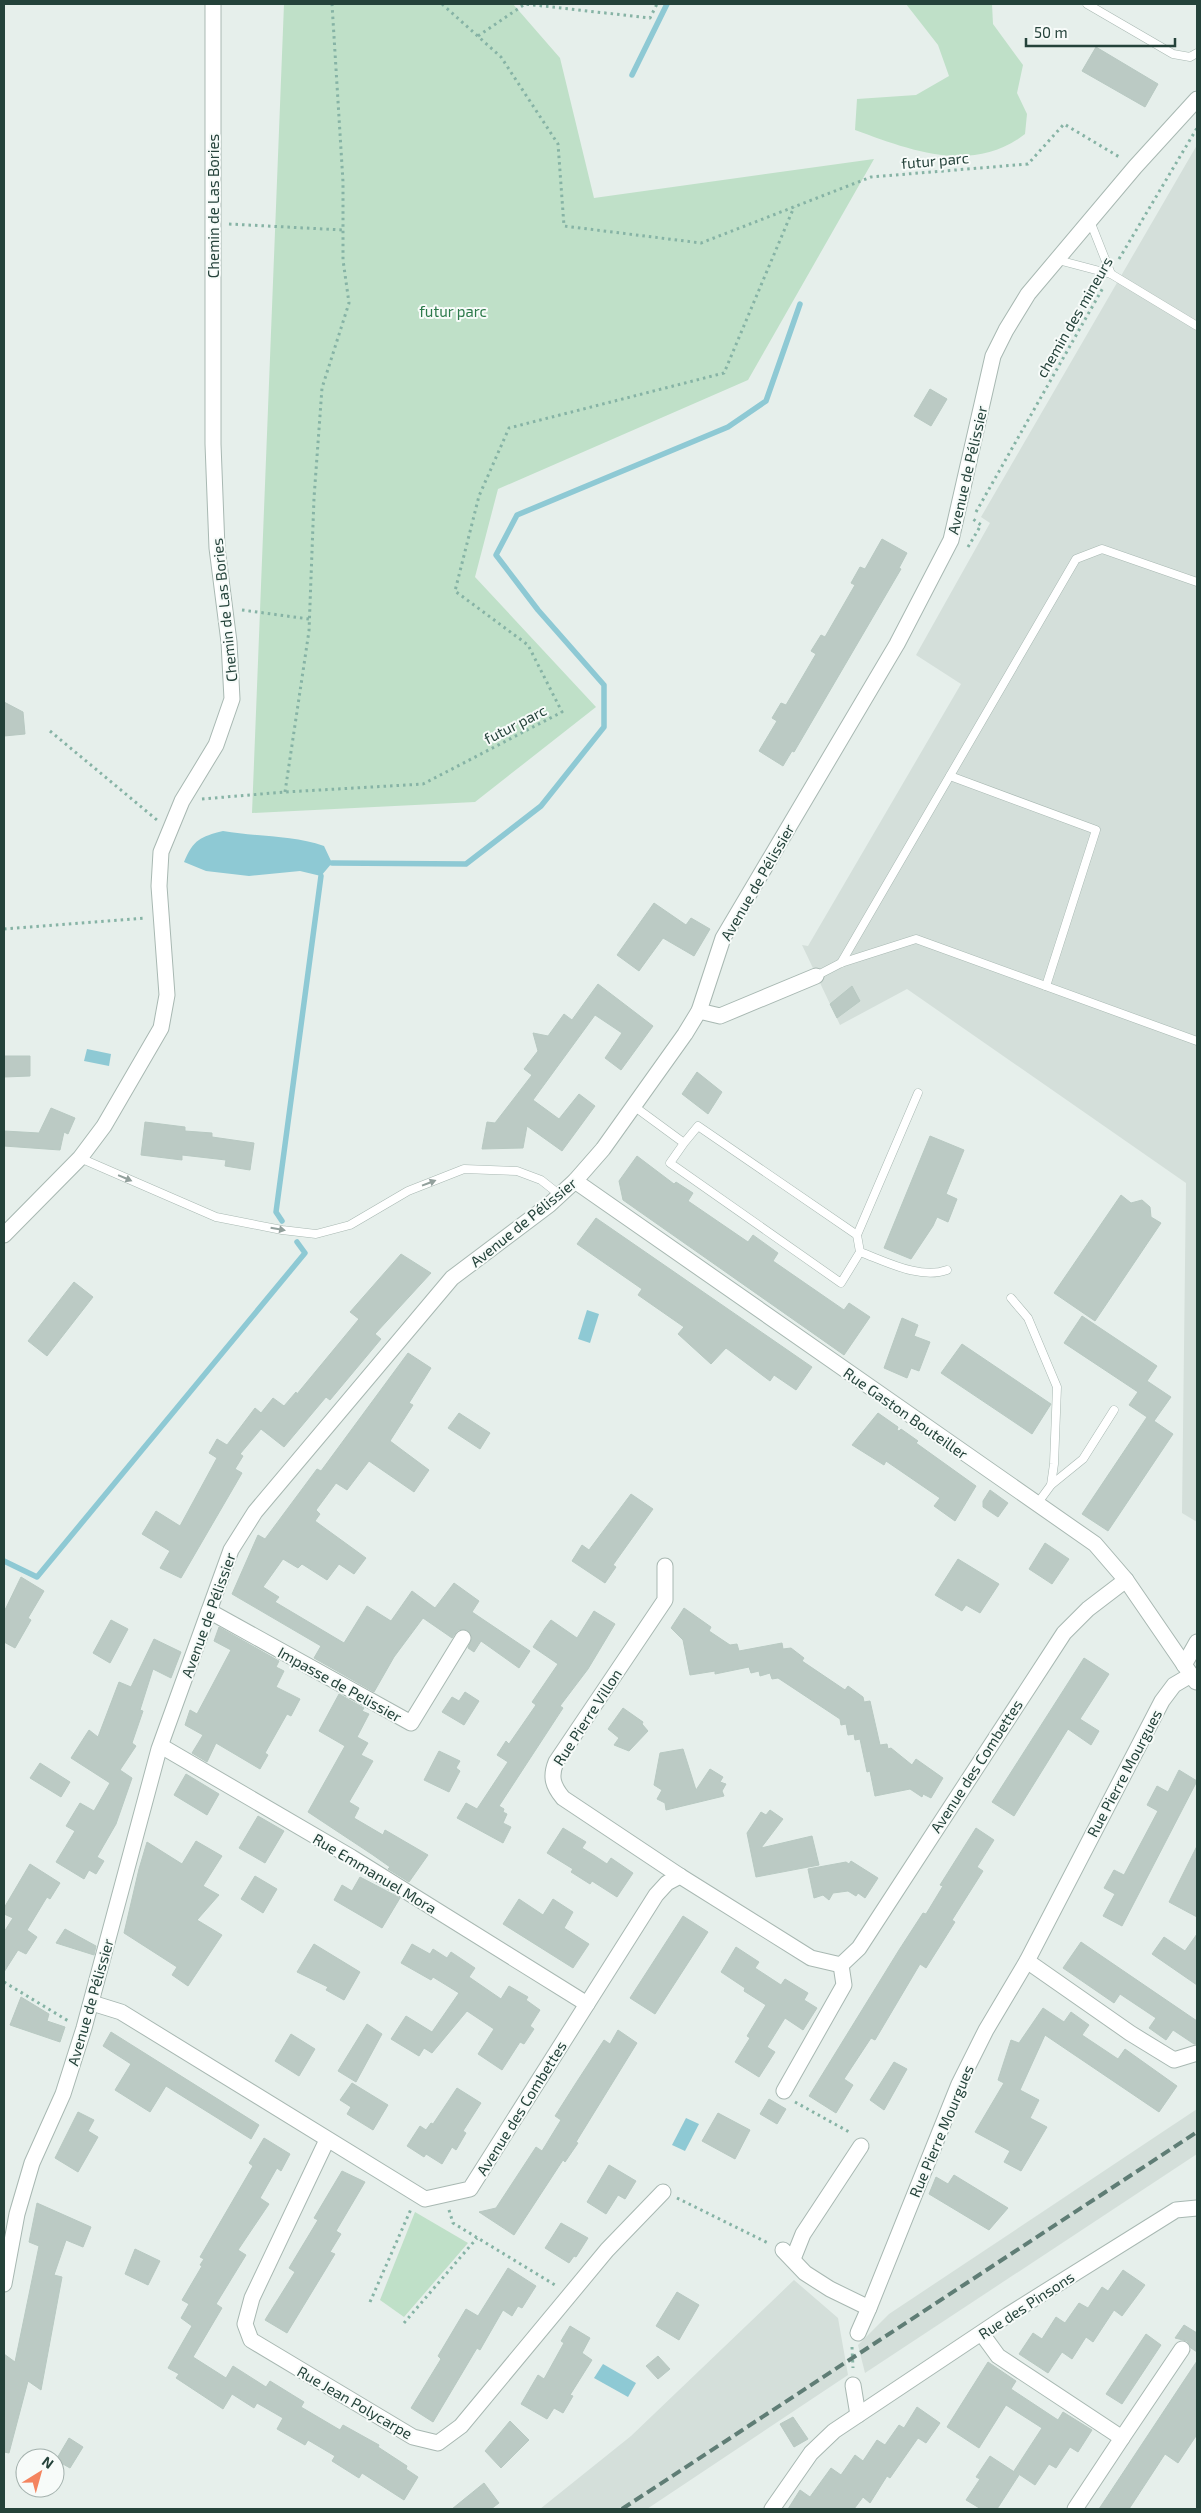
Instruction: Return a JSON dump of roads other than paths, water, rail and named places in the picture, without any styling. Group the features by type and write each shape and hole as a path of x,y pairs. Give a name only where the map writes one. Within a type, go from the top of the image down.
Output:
{"street":[{"name":"Chemin de Las Bories","path":"4,1234 80,1158 104,1126 161,1028 167,995 159,886 162,852 168,830 182,801 216,745 232,699 217,548 213,444 213,4"},
{"name":"Avenue de Pélissier","path":"4,2284 17,2214 32,2163 63,2094 92,2003 161,1746 230,1550 255,1512 452,1278 560,1195 603,1149 635,1107 699,1011 723,938 897,644 951,540 993,356 1006,330 1028,294 1135,167 1197,99"},
{"path":"699,1011 720,1016 816,976"},
{"name":"Rue Gaston Bouteiller","path":"575,1181 1095,1544 1126,1580 1191,1675"},
{"name":"Rue Pierre Villon","path":"665,1566 665,1600 556,1762 551,1773 555,1789 563,1798 680,1876"},
{"name":"Avenue des Combettes","path":"841,1965 859,1948 1056,1645 1075,1621 1126,1580"},
{"name":"Impasse de Pelissier","path":"209,1611 411,1723 463,1638"},
{"path":"1191,1675 1197,1642"},
{"name":"Rue Pierre Mourgues","path":"858,2333 959,2084 986,2030 1027,1961 1162,1701 1174,1685 1191,1675"},
{"name":"Rue Emmanuel Mora","path":"161,1746 352,1857 587,2004"},
{"path":"680,1876 811,1958 841,1965 844,1985 784,2091"},
{"name":"Avenue des Combettes","path":"92,2003 121,2012 425,2199 445,2195 470,2189 656,1895 667,1884 680,1876"},
{"path":"1027,1961 1130,2033 1174,2060 1197,2053"},
{"name":"Rue Jean Polycarpe","path":"327,2140 252,2298 245,2324 251,2340 413,2437 438,2443 461,2426 607,2250 663,2192"},
{"path":"861,2146 788,2254 811,2277 830,2289 869,2308"},
{"name":"Rue des Pinsons","path":"858,2414 1176,2210 1197,2208"},
{"path":"982,2334 998,2356 1122,2438"},
{"path":"1075,2509 1182,2349"},
{"path":"772,2509 811,2453 834,2431 858,2414 853,2385"}],"lane":[{"path":"1087,4 1173,54 1190,57 1197,53"},
{"path":"1090,221 1111,274"},
{"path":"1058,260 1111,274 1197,326"},
{"path":"841,963 1076,559 1102,549 1197,582"},
{"path":"950,776 1096,830 1046,986"},
{"path":"816,976 841,963 916,939 1197,1041"},
{"path":"857,1235 698,1126 670,1163 841,1283 860,1252 857,1235 918,1093"},
{"path":"635,1107 684,1143"},
{"path":"80,1158 216,1217 282,1230 316,1234 350,1225 408,1191 464,1170 517,1171 540,1180 560,1195"},
{"path":"860,1252 902,1267 936,1274 946,1270"},
{"path":"1011,1298 1028,1318 1057,1387 1054,1464 1051,1485"},
{"path":"1038,1504 1051,1485 1083,1459 1114,1410"}],"water":[{"path":"223,831 312,842 324,846 332,863 321,876 300,871 249,876 206,871 184,862 191,848 199,840"},
{"path":"87,1049 111,1054 109,1066 84,1061"},
{"path":"587,1310 599,1314 590,1343 578,1339"},
{"path":"686,2118 699,2124 685,2151 672,2145"},
{"path":"603,2364 636,2383 628,2397 594,2378"}],"waterway":[{"path":"632,75 667,4"},
{"path":"332,863 466,864 541,806 604,727 604,685 538,610 496,555 517,515 728,427 766,401 800,304"},
{"path":"282,1221 276,1212 321,876"},
{"path":"4,1561 37,1577 305,1253 297,1242"}],"railway":[{"path":"622,2509 1197,2132"}],"park label":[{"name":"futur parc","path":"453,311"}]}
